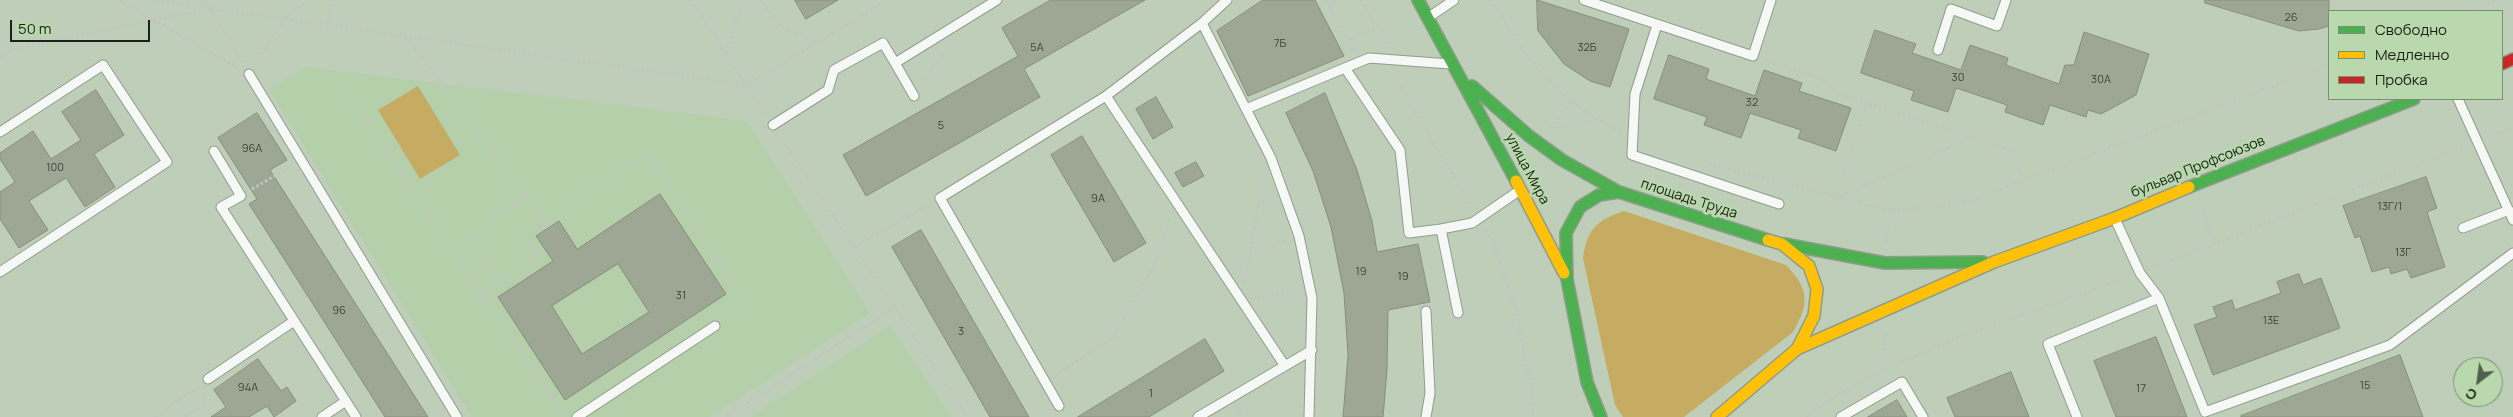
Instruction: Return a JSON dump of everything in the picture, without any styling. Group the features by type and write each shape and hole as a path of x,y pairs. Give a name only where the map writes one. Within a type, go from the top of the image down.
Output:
{"street":[{"name":"улица Мира","path":"1418,0 1521,189 1567,279"},
{"name":"улица Мира","path":"1456,69 1529,136 1562,160 1619,192"},
{"name":"бульвар Профсоюзов","path":"1797,349 1994,262 2114,218 2250,162 2411,100"},
{"name":"площадь Труда","path":"1601,417 1587,382 1567,279 1566,233 1580,207 1599,195 1619,192 1782,244 1809,266 1817,289 1814,316 1797,349 1717,417"},
{"name":"бульвар Профсоюзов","path":"1782,244 1885,262 1994,262"},
{"path":"1587,382 1588,417"}],"lane":[{"path":"895,63 997,0"},
{"path":"1058,406 940,198 1106,96 1202,23 1227,0"},
{"path":"1428,18 1454,0"},
{"path":"1584,0 1753,56 1771,0"},
{"path":"1938,50 1951,9 1997,26 2006,0"},
{"path":"1202,23 1267,150 1299,236 1312,298 1309,417"},
{"path":"1657,25 1635,94 1632,155 1779,204"},
{"path":"773,125 828,90 834,70 883,43 914,96"},
{"path":"1246,109 1369,58 1456,69"},
{"path":"0,132 103,65 167,162 0,272"},
{"path":"1345,68 1400,150 1409,233 1472,223 1521,189"},
{"path":"249,74 457,417"},
{"path":"1106,96 1285,366"},
{"path":"2458,100 2513,220"},
{"path":"214,151 241,196 221,208 356,417"},
{"path":"2463,228 2509,210"},
{"path":"2114,218 2140,273 2159,298 2205,412 2390,345 2513,253"},
{"path":"1441,229 1458,313"},
{"path":"2077,417 2048,344 2159,298"},
{"path":"1426,311 1430,393 1426,417"},
{"path":"208,379 294,321"},
{"path":"577,417 715,326"},
{"path":"1198,417 1312,350"},
{"path":"1841,417 1902,382 1923,417"},
{"path":"322,417 346,401"}],"path":[{"path":"119,0 249,74"},
{"path":"152,0 747,84 888,0"},
{"path":"205,0 249,74"},
{"path":"249,74 284,19 307,0"},
{"path":"327,25 335,0"},
{"path":"690,0 968,417"},
{"path":"727,54 742,0"},
{"path":"760,0 781,27 817,43"},
{"path":"1326,0 1360,62"},
{"path":"1329,5 1339,0"},
{"path":"1361,0 1387,38 1384,60 1492,240 1517,314 1532,394 1534,417"},
{"path":"1490,0 1534,65 1572,100 1598,120 1632,138"},
{"path":"2472,10 2499,0"},
{"path":"0,58 12,50 210,8"},
{"path":"1348,40 1378,27"},
{"path":"405,36 444,84 545,223"},
{"path":"914,96 954,40"},
{"path":"1753,56 1820,78 1836,93 2012,151 2024,181"},
{"path":"1702,162 1892,211 1964,203 2328,65"},
{"path":"347,91 564,417"},
{"path":"1572,100 1551,129 1598,120"},
{"path":"1836,198 1867,103"},
{"path":"1806,417 1821,406 1878,374 1946,344 2140,273 2513,128"},
{"path":"1836,198 1971,138"},
{"path":"1267,150 1242,301 1310,288"},
{"path":"475,300 539,255 525,236 647,155 747,304 715,326"},
{"path":"241,196 301,161"},
{"path":"500,282 469,238 526,197"},
{"path":"1045,382 1114,337 1163,249 1173,197"},
{"path":"854,247 940,198"},
{"path":"1885,250 1892,211"},
{"path":"2204,214 2214,244"},
{"path":"1250,253 1299,236"},
{"path":"726,417 894,308"},
{"path":"1878,374 1883,360 1886,331"},
{"path":"155,417 208,379"},
{"path":"185,417 203,405 208,379"}],"shaded area":[{"path":"306,67 747,121 870,313 709,417 472,417 269,89"},
{"path":"418,86 460,155 420,179 378,110"},
{"path":"1624,211 1786,265 1803,289 1805,297 1802,313 1793,332 1684,417 1623,417 1615,405 1583,258 1587,240 1595,227 1607,218"},
{"path":"890,326 951,417 751,417"}],"building":[{"path":"795,0 838,0 806,19"},
{"path":"1051,0 1145,0 1024,69 1040,97 866,196 843,155 1018,56 1002,28"},
{"path":"1263,0 1315,0 1344,56 1248,96 1217,31"},
{"path":"1537,0 1629,29 1610,87 1590,81 1564,64 1538,31"},
{"path":"2205,0 2329,0 2328,26 2299,31 2205,3"},
{"path":"1875,30 1916,44 1912,53 1961,70 1970,45 2008,58 2006,65 2059,84 2065,65 2074,65 2084,32 2149,54 2136,95 2101,114 2088,110 2086,117 2050,105 2043,125 2005,112 2007,105 1956,88 1948,112 1911,100 1914,91 1861,73"},
{"path":"1669,55 1709,69 1706,79 1755,96 1764,70 1802,83 1799,91 1851,108 1836,151 1798,138 1801,130 1750,113 1741,138 1704,125 1707,117 1654,99"},
{"path":"96,90 124,135 94,154 115,187 85,207 66,178 29,201 48,230 19,248 0,219 0,192 15,182 0,159 0,153 33,131 51,159 81,140 62,112"},
{"path":"1325,93 1357,170 1372,221 1377,252 1418,244 1430,302 1388,310 1387,370 1383,417 1343,417 1348,355 1344,293 1331,227 1313,171 1286,113"},
{"path":"1156,97 1173,127 1153,139 1136,109"},
{"path":"257,113 287,160 270,170 428,417 385,417 249,204 257,199 218,138"},
{"path":"1082,136 1146,243 1114,262 1051,155"},
{"path":"1196,162 1204,176 1183,187 1175,173"},
{"path":"2426,177 2437,208 2427,212 2445,267 2411,278 2407,269 2391,274 2389,267 2372,272 2360,236 2355,238 2343,206"},
{"path":"660,194 726,294 565,400 498,297 553,261 536,236 559,221 577,249","holes":["618,264 649,312 582,354 552,306"]},
{"path":"921,230 1029,417 990,417 892,247"},
{"path":"2299,274 2303,285 2321,278 2340,328 2213,375 2194,325 2217,317 2213,307 2232,300 2235,310 2281,293 2277,282"},
{"path":"2156,337 2187,417 2116,417 2094,361"},
{"path":"1205,339 1224,371 1149,417 1078,417"},
{"path":"2400,355 2423,417 2241,417 2241,416"},
{"path":"258,359 281,391 287,387 296,401 274,417 267,406 249,417 211,417 226,407 214,390"},
{"path":"2011,372 2029,417 1955,417 1947,398"},
{"path":"1897,400 1907,417 1868,417"}],"traffic: fast":[{"path":"1418,0 1516,181"},
{"path":"1472,86 1529,136 1562,160 1619,192"},
{"path":"2189,187 2411,100"},
{"path":"1601,417 1587,382 1567,279 1566,233 1580,207 1599,195 1619,192 1768,240"},
{"path":"1784,244 1885,263 1983,262"}],"traffic: slow":[{"path":"1516,181 1564,273"},
{"path":"1797,349 1994,262 2115,218 2189,187"},
{"path":"1717,417 1797,349 1814,316 1817,289 1809,266 1782,244 1768,240"}],"traffic: jam":[{"path":"2503,64 2513,59"}]}
